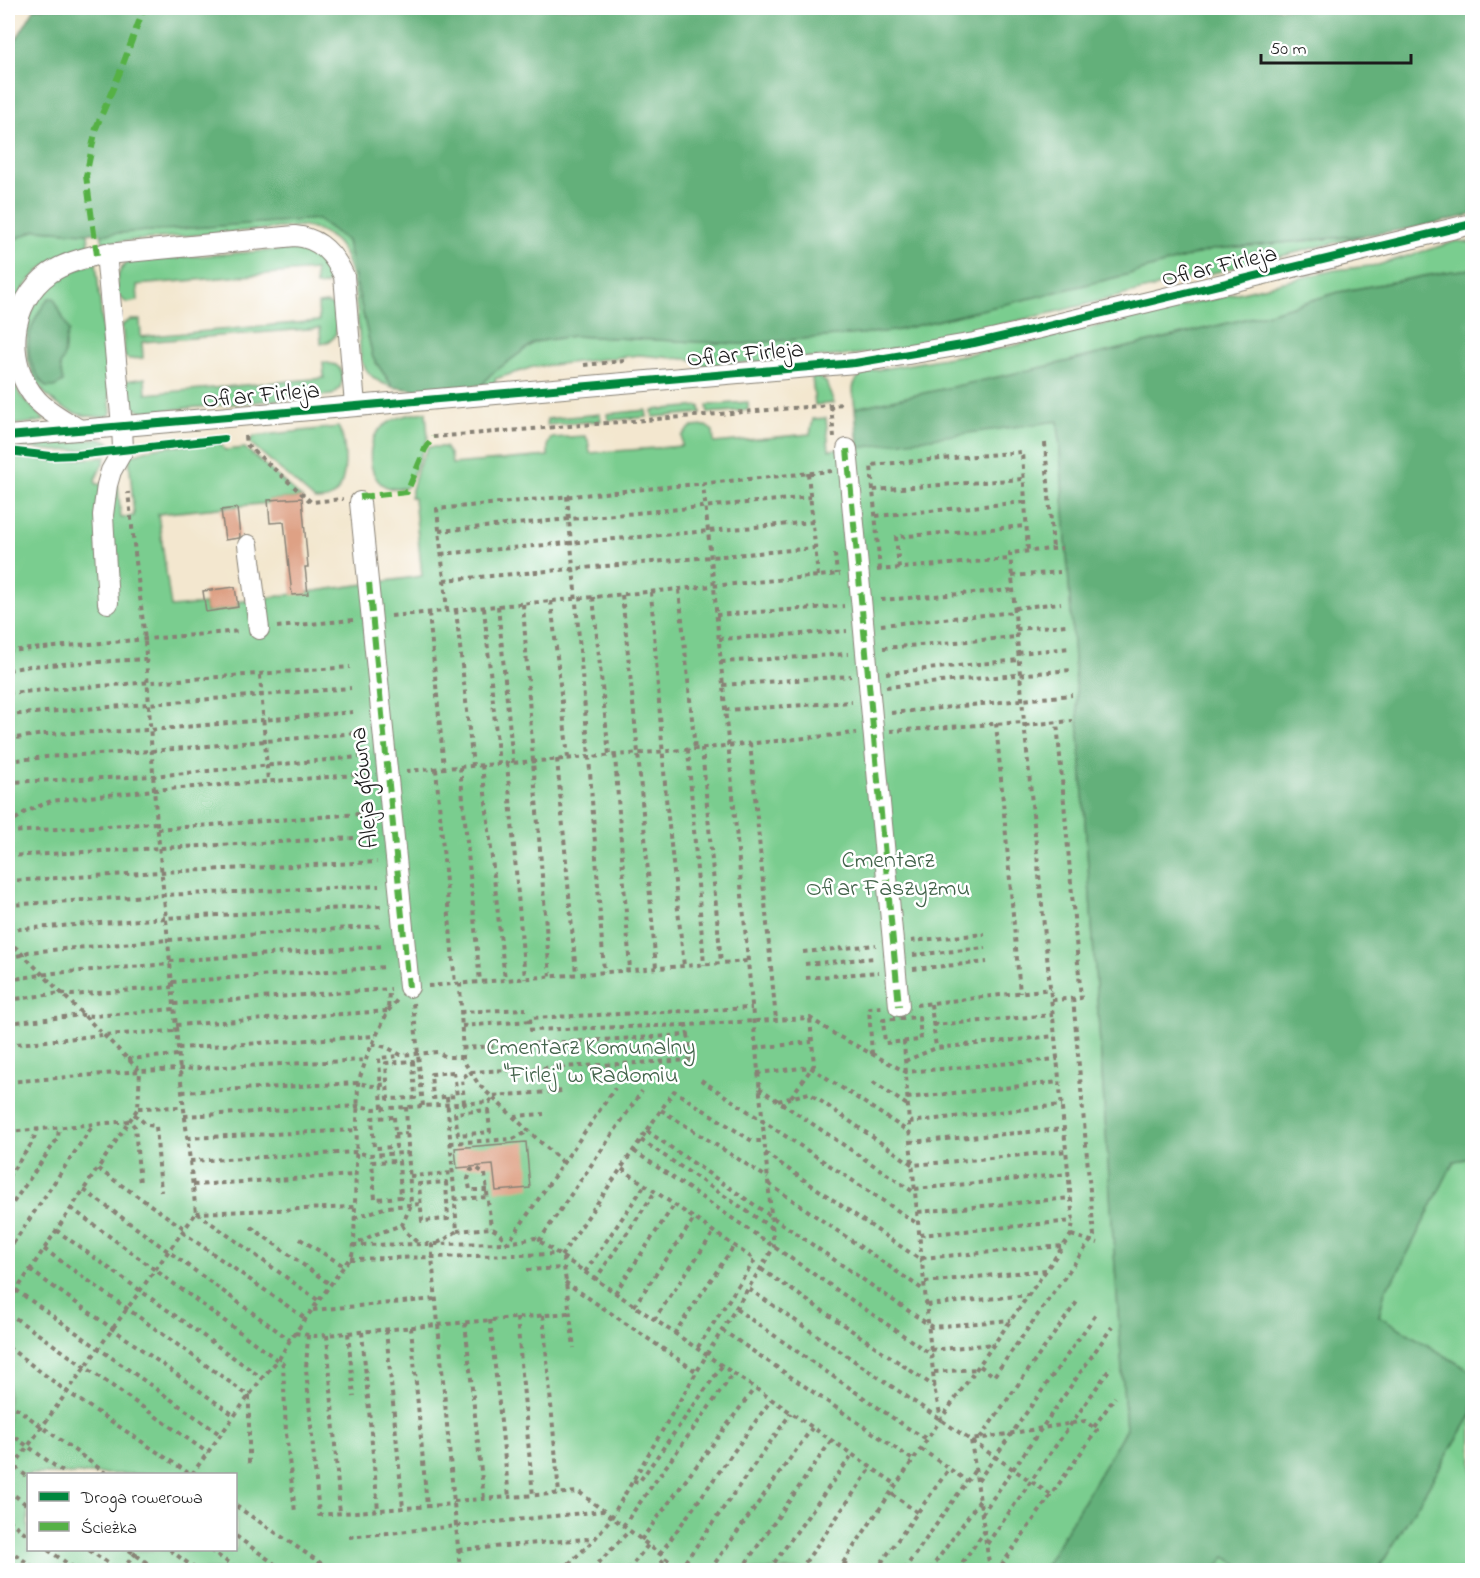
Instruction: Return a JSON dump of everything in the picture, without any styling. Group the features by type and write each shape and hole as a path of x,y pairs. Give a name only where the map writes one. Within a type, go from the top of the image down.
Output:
{"street":[{"name":"Ofiar Firleja","path":"8,436 855,363 974,343 1029,331 1473,224"},
{"path":"78,429 46,408 29,390 20,372 16,355 17,323 28,296 48,274 74,261 106,254 295,236 308,237 319,242 339,264 344,276 355,405"},
{"path":"106,254 123,450 111,471 103,515 108,603"},
{"path":"847,449 899,1006"},
{"name":"Aleja główna","path":"355,500 369,583 409,987"},
{"path":"248,545 259,629"}],"path":[{"path":"433,437 843,404"},
{"path":"245,436 246,444 311,502 355,500"},
{"path":"1045,443 1053,549"},
{"path":"880,570 871,465 1022,452 1028,551"},
{"path":"447,611 437,508 837,471"},
{"path":"808,473 818,576"},
{"path":"873,490 1023,479"},
{"path":"8,1474 196,1213 183,1107 157,830 145,640 127,483"},
{"path":"562,1570 593,1540 611,1518 706,1356 774,1247 703,484"},
{"path":"567,496 604,972"},
{"path":"439,531 810,497"},
{"path":"876,516 1025,502"},
{"path":"441,554 813,522"},
{"path":"898,568 896,537 1026,526"},
{"path":"444,580 815,548"},
{"path":"838,1570 1071,1235 1073,1221 1069,1174 1010,559 1010,553 1062,548"},
{"path":"8,651 1010,559"},
{"path":"1012,576 1060,572"},
{"path":"680,590 695,749"},
{"path":"716,615 1013,590"},
{"path":"651,592 662,751 684,966"},
{"path":"622,595 656,968"},
{"path":"593,597 609,755"},
{"path":"551,602 568,758"},
{"path":"721,662 865,640 1061,603"},
{"path":"523,604 550,977"},
{"path":"498,606 513,763"},
{"path":"484,608 499,764"},
{"path":"456,610 473,766"},
{"path":"429,613 444,768"},
{"path":"1016,629 1066,625"},
{"path":"718,639 865,640 1017,637"},
{"path":"1018,653 1070,648"},
{"path":"8,670 30,666 146,659"},
{"path":"8,693 350,667"},
{"path":"8,825 25,812 51,801 154,790 728,746 872,709 1020,675 1071,670"},
{"path":"260,674 268,782"},
{"path":"8,715 149,706 351,688"},
{"path":"725,710 872,709 1072,695"},
{"path":"872,709 996,723 1072,721"},
{"path":"8,739 45,734 150,730 353,712"},
{"path":"1052,1000 1081,998 1057,722"},
{"path":"996,723 1020,993"},
{"path":"8,761 357,734"},
{"path":"750,742 776,1020"},
{"path":"702,748 721,963"},
{"path":"688,749 704,965"},
{"path":"615,755 630,970"},
{"path":"8,782 153,776 359,757"},
{"path":"557,759 576,974"},
{"path":"507,763 525,978"},
{"path":"482,765 505,980"},
{"path":"460,767 480,982"},
{"path":"436,769 462,1026 462,1057 479,1085 562,1162"},
{"path":"366,774 368,784"},
{"path":"370,803 373,821"},
{"path":"157,830 372,813"},
{"path":"8,832 157,823"},
{"path":"374,829 375,845"},
{"path":"8,856 374,837"},
{"path":"376,854 378,874"},
{"path":"8,881 377,862"},
{"path":"8,905 163,895 379,886 389,989 388,1011"},
{"path":"8,930 166,918 381,906"},
{"path":"8,957 28,952 168,940 383,926"},
{"path":"8,940 140,1071 138,1108 8,1303"},
{"path":"8,980 54,973 170,962 385,946"},
{"path":"8,1023 409,987 748,961"},
{"path":"8,1000 61,993 72,995 172,984 387,968"},
{"path":"192,1473 262,1378 279,1359 290,1340 352,1255 358,1083 372,1044 388,1011 409,987"},
{"path":"409,987 413,1000 423,1106"},
{"path":"872,1054 869,1008 931,1004 1051,989"},
{"path":"934,1372 978,1367 994,1376 1094,1236 1073,998"},
{"path":"931,1004 936,1048"},
{"path":"752,1008 530,1018 531,1030 810,1018 836,1035 906,1072 1058,1059"},
{"path":"460,1012 526,1009"},
{"path":"176,1025 388,1011"},
{"path":"933,1025 1053,1015"},
{"path":"919,1017 921,1040 904,1041 885,1042 883,1020 919,1017"},
{"path":"790,1098 814,1065 810,1018"},
{"path":"462,1026 531,1021"},
{"path":"455,1078 462,1078 470,1072 692,1060 686,1025"},
{"path":"8,1045 103,1035 176,1031"},
{"path":"462,1048 688,1035"},
{"path":"178,1048 376,1036"},
{"path":"905,1061 936,1048 1055,1036"},
{"path":"904,1041 910,1142 935,1387 941,1419"},
{"path":"755,1048 812,1042"},
{"path":"372,1044 386,1047 401,1055"},
{"path":"380,1118 379,1058 438,1052 446,1057 462,1057"},
{"path":"128,1059 178,1055"},
{"path":"8,1082 140,1071 366,1060"},
{"path":"413,1061 415,1098 400,1098 388,1099 386,1063 413,1061"},
{"path":"757,1073 810,1066 910,1133"},
{"path":"454,1072 456,1096 447,1097 433,1098 431,1074 454,1072"},
{"path":"462,1078 464,1103"},
{"path":"701,1080 919,1225"},
{"path":"873,1082 908,1105"},
{"path":"907,1098 1060,1082"},
{"path":"182,1092 358,1083 366,1086 387,1084"},
{"path":"508,1243 615,1088"},
{"path":"759,1088 915,1191 1069,1174"},
{"path":"574,1348 561,1256 674,1090 752,1141 764,1141"},
{"path":"492,1096 563,1091"},
{"path":"539,1241 642,1091"},
{"path":"778,1101 809,1093 913,1166 1066,1151"},
{"path":"184,1116 358,1106 381,1109 490,1102 492,1096"},
{"path":"447,1097 458,1230"},
{"path":"354,1245 373,1235 402,1225 411,1205 407,1133 400,1098"},
{"path":"471,1103 472,1112"},
{"path":"909,1122 1062,1105"},
{"path":"138,1108 183,1107"},
{"path":"488,1110 490,1132 458,1135 455,1113 472,1112 488,1110"},
{"path":"661,1110 768,1181 925,1291"},
{"path":"134,1114 147,1125 156,1125 161,1192"},
{"path":"513,1116 544,1114"},
{"path":"394,1116 396,1147 374,1148 372,1118 380,1118 394,1116"},
{"path":"8,1138 10,1132 130,1120"},
{"path":"130,1120 135,1127 140,1184"},
{"path":"449,1124 456,1123"},
{"path":"8,1251 94,1124"},
{"path":"8,1210 58,1137 59,1127"},
{"path":"8,1177 32,1143 37,1129"},
{"path":"910,1142 1064,1129"},
{"path":"187,1138 357,1130"},
{"path":"450,1143 513,1139 529,1131"},
{"path":"647,1131 932,1327 1012,1319"},
{"path":"395,1134 407,1133"},
{"path":"641,1140 773,1229"},
{"path":"633,1151 932,1353 995,1344"},
{"path":"190,1161 356,1152 368,1155 408,1153"},
{"path":"765,1153 922,1260 1063,1245"},
{"path":"399,1161 400,1183 401,1197 375,1199 372,1162 399,1161"},
{"path":"487,1190 470,1190 468,1179 471,1170 477,1168 485,1174 488,1197 491,1228"},
{"path":"98,1169 306,1319"},
{"path":"622,1169 755,1260 696,1350"},
{"path":"410,1176 453,1173"},
{"path":"193,1185 355,1175"},
{"path":"400,1183 410,1182"},
{"path":"446,1182 448,1219 422,1221 421,1204 419,1184 446,1182"},
{"path":"585,1272 645,1185"},
{"path":"84,1190 290,1340"},
{"path":"596,1280 655,1192"},
{"path":"448,1202 488,1197"},
{"path":"386,1198 387,1208"},
{"path":"918,1212 1071,1198"},
{"path":"354,1218 387,1208 421,1204"},
{"path":"615,1293 674,1205"},
{"path":"196,1213 354,1207"},
{"path":"71,1208 283,1364 286,1433 295,1512"},
{"path":"196,1213 319,1300"},
{"path":"634,1306 694,1219"},
{"path":"920,1235 1073,1221"},
{"path":"402,1225 420,1245"},
{"path":"250,1227 331,1285"},
{"path":"432,1245 458,1230 491,1228 508,1243"},
{"path":"56,1230 262,1378"},
{"path":"654,1320 714,1232"},
{"path":"1071,1235 1098,1243"},
{"path":"354,1245 508,1243 535,1238 897,1485"},
{"path":"300,1239 344,1266"},
{"path":"378,1567 460,1569 432,1245"},
{"path":"674,1334 734,1246"},
{"path":"44,1249 249,1396"},
{"path":"349,1259 561,1256"},
{"path":"528,1270 564,1268"},
{"path":"761,1269 935,1387"},
{"path":"30,1270 235,1416"},
{"path":"925,1282 1046,1270"},
{"path":"565,1282 697,1372"},
{"path":"748,1289 1051,1495"},
{"path":"16,1290 221,1435"},
{"path":"927,1305 1029,1295"},
{"path":"312,1310 436,1299"},
{"path":"980,1438 1079,1299"},
{"path":"735,1309 906,1427 927,1439"},
{"path":"8,1313 208,1453"},
{"path":"295,1333 327,1335 569,1313"},
{"path":"977,1482 1097,1313"},
{"path":"543,1315 560,1494"},
{"path":"518,1318 533,1496"},
{"path":"490,1320 509,1497"},
{"path":"465,1323 484,1499"},
{"path":"411,1328 427,1506"},
{"path":"982,1514 1112,1328"},
{"path":"386,1330 403,1508"},
{"path":"722,1330 913,1460"},
{"path":"362,1332 378,1510"},
{"path":"348,1333 354,1397"},
{"path":"308,1335 306,1369 319,1515 579,1492 681,1570 790,1413"},
{"path":"327,1335 340,1514"},
{"path":"8,1347 66,1391 189,1473"},
{"path":"633,1481 639,1482 722,1366"},
{"path":"986,1545 1111,1367"},
{"path":"623,1526 733,1374"},
{"path":"641,1540 754,1389"},
{"path":"249,1396 249,1467"},
{"path":"1094,1427 1115,1397"},
{"path":"660,1554 771,1400"},
{"path":"8,1402 106,1473"},
{"path":"971,1440 1085,1421 1097,1430 998,1570"},
{"path":"710,1570 812,1428"},
{"path":"8,1432 65,1473"},
{"path":"971,1440 990,1570"},
{"path":"741,1570 831,1441"},
{"path":"921,1449 967,1481"},
{"path":"769,1570 852,1455"},
{"path":"8,1462 27,1476"},
{"path":"800,1570 871,1468"},
{"path":"878,1570 949,1469"},
{"path":"904,1570 975,1469"},
{"path":"8,1490 27,1505"},
{"path":"891,1494 918,1513"},
{"path":"930,1570 980,1500"},
{"path":"237,1507 328,1570"},
{"path":"349,1537 603,1511"},
{"path":"8,1520 27,1534"},
{"path":"592,1570 629,1531"},
{"path":"957,1570 984,1532"},
{"path":"237,1537 283,1570"},
{"path":"459,1550 593,1540"},
{"path":"628,1570 648,1545"},
{"path":"8,1549 37,1570"},
{"path":"49,1551 77,1570"},
{"path":"91,1551 120,1570 136,1552 157,1570"},
{"path":"171,1551 197,1570"},
{"path":"211,1551 239,1570"},
{"path":"655,1570 665,1558"},
{"path":"843,1562 855,1570"},
{"path":"984,1570 989,1563"}],"green space":[{"path":"35,8 1472,8 1472,215 1415,228 1367,235 1215,249 1126,275 894,331 742,344 573,336 535,342 490,375 482,385 421,391 393,387 373,358 347,241 318,219 106,234 36,230 8,242 8,53"},
{"path":"318,219 347,241 373,358 393,387 374,378 361,361 355,296 348,263 334,240 323,233 304,226 103,243 101,234"},
{"path":"36,230 88,233 89,245 75,249 50,262 30,281 8,317 10,292 8,242"},
{"path":"1367,235 901,348 852,355 697,366 696,360 639,355 533,367 495,379 496,384 482,385 490,375 535,342 573,336 742,344 894,331 1126,275 1215,249"},
{"path":"1457,241 1472,243 1472,269 1339,292 1266,314 1044,367 855,408 854,384 865,372 1013,346 1335,270 1378,265"},
{"path":"305,248 326,262 332,276 326,285 316,286 315,270 137,285 138,301 127,303 117,295 118,275 130,261"},
{"path":"96,262 111,412 109,416 83,415 61,406 44,392 32,373 27,351 27,328 35,305 50,284 66,274"},
{"path":"1472,269 1472,1158 1454,1161 1397,1274 1385,1290 1379,1316 1472,1372 1472,1414 1378,1570 1249,1570 1225,1557 1214,1570 1043,1570 1126,1429 1058,421 858,448 855,408 1044,367 1266,314 1339,292"},
{"path":"49,298 54,298 69,331 60,365 63,382 54,387 46,387 32,365 29,354 31,331"},
{"path":"327,303 335,307 337,327 332,340 321,344 320,328 142,342 143,358 125,357 122,325 130,320 140,320 141,337 319,321 318,304"},
{"path":"323,362 336,365 341,370 341,384 332,395 144,412 129,407 126,381 145,378 146,394 324,378"},
{"path":"8,373 20,395 45,421 12,425 11,415 8,415"},
{"path":"816,376 826,382 834,403 815,405 812,377"},
{"path":"748,402 748,410 708,413 707,405"},
{"path":"700,406 701,413 653,417 652,410"},
{"path":"646,410 647,417 608,420 607,414"},
{"path":"426,412 428,438 408,486 396,489 380,483 375,477 371,461 372,443 375,436 379,430 395,419"},
{"path":"600,414 601,421 547,425 547,419"},
{"name":"Cmentarz Komunalny \"Firlej\" w Radomiu","path":"826,418 829,450 1058,421 1126,1429 1043,1570 8,1570 8,456 54,461 106,457 95,480 96,484 118,486 121,518 134,516 129,456 154,448 219,442 225,450 245,448 302,498 158,514 171,607 205,604 206,612 238,607 237,602 422,576 414,498 410,497 418,468 428,447 445,447 450,454 452,464 548,456 548,444 551,438 585,436 590,453 682,446 682,436 691,427 706,426 713,431 714,443 810,434 813,419"},
{"path":"338,427 344,442 344,473 338,490 333,496 324,500 315,500 249,442 254,436"},
{"path":"98,439 108,441 114,448 56,451 14,446"},
{"path":"1472,1158 1472,1372 1379,1316 1385,1290 1397,1274 1454,1161"},
{"path":"1472,1414 1472,1570 1378,1570"},
{"path":"1225,1556 1249,1570 1214,1570"}],"building":[{"path":"302,498 308,594 292,595 284,522 270,523 268,500"},
{"path":"237,508 240,536 225,540 221,510"},
{"path":"235,587 238,607 206,612 203,591"},
{"path":"526,1142 530,1188 496,1191 493,1165 457,1168 455,1148"}],"marked path":[{"path":"97,255 86,176 96,128 144,8"},
{"path":"360,497 407,492 425,449 433,437"},
{"path":"847,449 899,1006"},
{"path":"369,583 409,987"}],"cycle path":[{"path":"8,436 855,363 974,343 1472,224"},
{"path":"8,451 51,456 76,455 224,439"}],"park label":[{"name":"Cmentarz Ofiar Faszyzmu","path":"888,873"}]}
